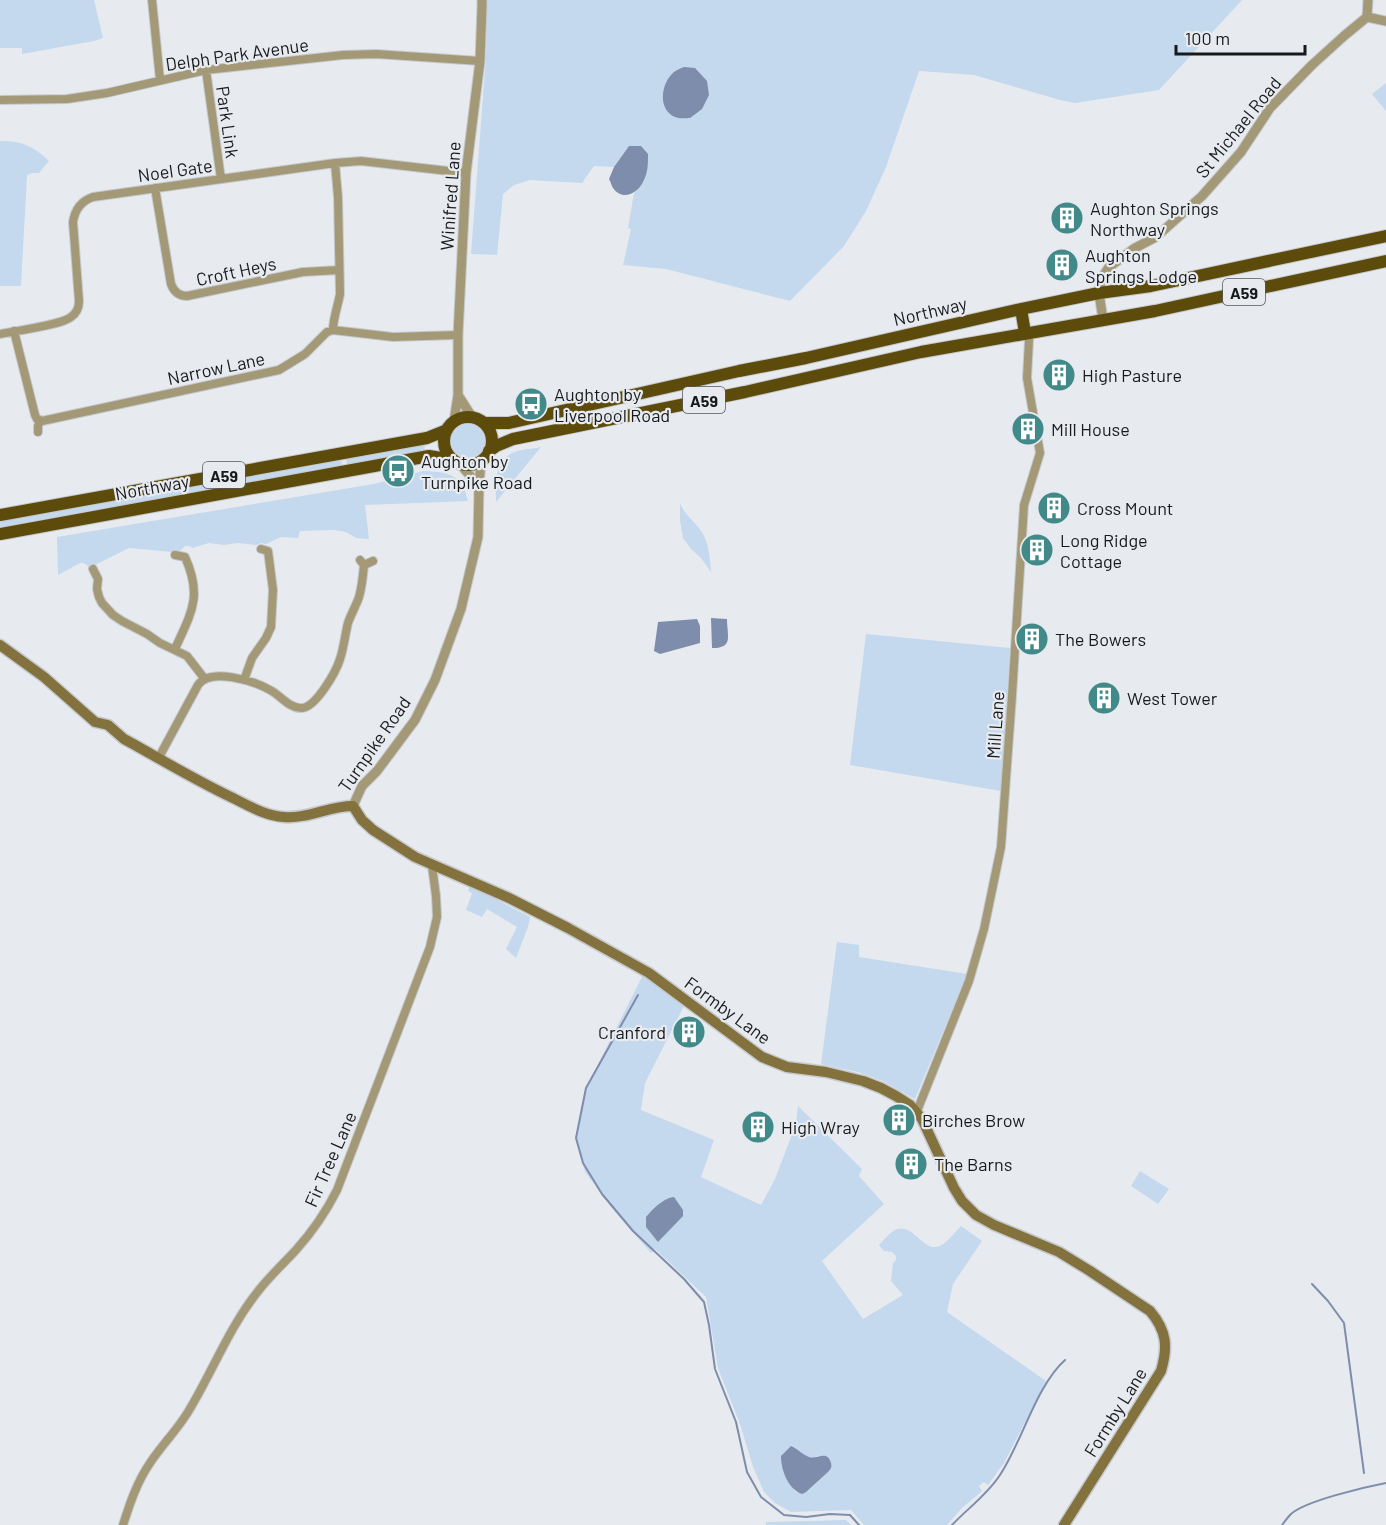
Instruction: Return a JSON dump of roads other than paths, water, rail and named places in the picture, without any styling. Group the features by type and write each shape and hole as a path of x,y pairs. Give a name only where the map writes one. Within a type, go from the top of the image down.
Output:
{"highway":[{"name":"Northway","path":"484,423 509,423 1021,309 1099,293 1151,286 1386,236"},
{"name":"A59","path":"456,461 466,465 474,464 496,446 513,439 745,392 921,352 1155,311 1386,261"},
{"path":"1021,309 1025,333"},
{"name":"A59","path":"450,426 465,417 472,417 484,423"},
{"path":"484,423 491,436 491,444 485,456"},
{"name":"Northway","path":"0,514 427,438 450,426"},
{"path":"450,426 444,438 444,446 456,461"},
{"name":"Northway","path":"0,534 429,456 456,461"}],"main road":[{"name":"Turnpike Road","path":"0,645 44,677 95,722 108,725 124,739 158,759 258,810 295,817 340,806 352,806"},
{"name":"Formby Lane","path":"352,806 373,830 415,857 509,898 649,973 762,1057 787,1067 826,1072 863,1081 896,1096 917,1112 954,1188 962,1201 976,1215 994,1225 1059,1252 1150,1311 1166,1343 1161,1371 1064,1525"}],"street":[{"path":"152,0 160,80"},
{"name":"Winifred Lane","path":"450,426 458,395 458,335 466,173 480,61 482,0"},
{"path":"1368,0 1367,17 1386,21"},
{"name":"St Michael Road","path":"1099,293 1101,279 1109,267 1156,237 1202,196 1241,152 1270,108 1312,64 1367,17"},
{"name":"Delph Park Avenue","path":"0,100 67,99 107,93 206,70 343,55 376,54 480,61"},
{"name":"Park Link","path":"206,70 221,179"},
{"name":"Noel Gate","path":"0,334 63,321 72,317 77,310 79,300 73,222 76,211 83,202 93,197 361,161 466,173"},
{"path":"335,163 340,294 333,330 393,337 458,335"},
{"name":"Croft Heys","path":"155,188 171,284 174,291 180,295 187,296 303,272 339,270"},
{"path":"1099,293 1103,320"},
{"name":"Narrow Lane","path":"40,421 279,370 305,354 327,332 333,330"},
{"path":"14,331 35,415 40,421 38,432"},
{"name":"Mill Lane","path":"917,1112 969,981 984,929 1000,847 1012,702 1024,505 1040,453 1027,378 1029,340 1025,333"},
{"path":"458,395 472,417"},
{"name":"Turnpike Road","path":"352,806 363,786 415,720 435,680 461,609 478,537 479,486 485,456"},
{"path":"456,461 479,486"},
{"path":"244,681 252,658 271,627 273,590 268,548"},
{"path":"175,555 186,554 194,583 195,599 192,612 175,650"},
{"path":"158,759 204,678 231,677 272,691 293,706 303,708 309,705 326,686 340,660 348,623 358,599 362,563 373,561"},
{"path":"93,569 102,577 97,589 99,597 113,615 160,643 184,653 204,678"},
{"name":"Fir Tree Lane","path":"123,1525 140,1480 187,1413 238,1318 325,1214 337,1190 430,947 437,917 432,866"}],"waterway":[{"path":"638,995 586,1088 576,1138 583,1163 602,1194 633,1231 684,1279 704,1302 715,1369 736,1422 747,1472 761,1497 784,1515 806,1517 830,1514 850,1515 859,1525"},
{"path":"1312,1284 1344,1323 1364,1473"},
{"path":"952,1525 1000,1475 1037,1399 1065,1360"},
{"path":"1282,1525 1291,1514 1309,1504 1386,1483"}],"place":[{"name":"Aughton Springs Northway","path":"1067,218"},
{"name":"Aughton Springs Lodge","path":"1062,265"},
{"name":"High Pasture","path":"1059,375"},
{"name":"Aughton by Liverpool Road","path":"531,404"},
{"name":"Mill House","path":"1028,429"},
{"name":"Aughton by Turnpike Road","path":"398,471"},
{"name":"Cross Mount","path":"1054,508"},
{"name":"Long Ridge Cottage","path":"1037,550"},
{"name":"The Bowers","path":"1032,639"},
{"name":"West Tower","path":"1104,698"},
{"name":"Cranford","path":"689,1032"},
{"name":"Birches Brow","path":"899,1120"},
{"name":"High Wray","path":"758,1127"},
{"name":"The Barns","path":"911,1164"}]}
